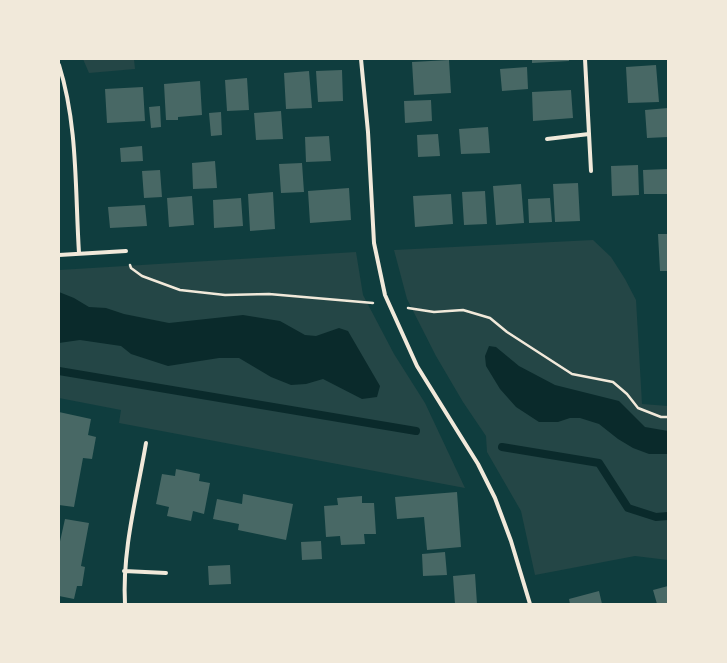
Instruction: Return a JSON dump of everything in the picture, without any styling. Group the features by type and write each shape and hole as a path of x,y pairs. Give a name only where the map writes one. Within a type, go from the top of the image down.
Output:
{"street":[{"path":"361,59 368,132 374,243 385,295 417,366 470,451 495,498 511,541 530,604"},
{"path":"585,59 591,171"},
{"path":"59,65 72,127 78,253"},
{"path":"547,139 589,134"},
{"path":"59,255 126,251"},
{"path":"125,604 124,571 146,443"},
{"path":"124,571 166,573"}],"shaded area":[{"path":"83,59 134,59 135,69 89,73"},
{"path":"593,240 611,257 636,300 642,404 668,406 668,560 635,556 535,575 521,511 487,452 486,436 463,402 436,356 407,299 394,250"},
{"path":"356,252 363,295 394,354 425,403 465,488 119,423 121,410 59,398 59,270"},
{"path":"59,292 74,298 89,307 106,308 124,314 169,323 243,315 280,321 305,335 316,336 339,328 348,331 380,386 377,397 362,399 323,379 306,384 291,385 271,377 239,358 219,358 168,366 131,354 121,346 80,340 59,343"},
{"path":"489,346 496,347 519,366 555,385 619,401 645,427 668,431 668,454 649,454 633,448 618,439 599,424 580,418 570,418 558,422 539,422 516,407 500,389 486,366 485,356"}],"building":[{"path":"532,59 569,59 569,61 532,63"},
{"path":"449,60 451,93 414,95 412,62"},
{"path":"656,65 659,102 628,103 626,67"},
{"path":"527,67 528,89 502,91 500,69"},
{"path":"342,70 343,101 318,102 316,71"},
{"path":"309,71 312,108 286,109 284,73"},
{"path":"247,78 249,110 227,111 225,80"},
{"path":"200,81 202,115 178,117 178,120 166,120 164,84"},
{"path":"143,87 145,121 107,123 105,89"},
{"path":"571,90 573,118 533,121 532,92"},
{"path":"431,100 432,121 405,123 404,101"},
{"path":"160,106 161,127 151,128 149,107"},
{"path":"668,108 668,137 647,138 645,110"},
{"path":"281,111 283,139 256,140 254,113"},
{"path":"221,112 222,135 211,136 209,113"},
{"path":"488,127 490,153 461,154 459,129"},
{"path":"438,134 440,156 418,157 417,135"},
{"path":"329,136 331,161 306,162 305,137"},
{"path":"142,146 143,161 121,162 120,148"},
{"path":"215,161 217,188 193,189 192,163"},
{"path":"302,163 304,192 281,193 279,164"},
{"path":"638,165 639,195 612,196 611,166"},
{"path":"668,169 668,194 644,194 643,170"},
{"path":"160,170 162,197 144,198 142,171"},
{"path":"578,183 580,221 555,222 553,184"},
{"path":"521,184 524,223 496,225 493,186"},
{"path":"349,188 351,220 310,223 308,191"},
{"path":"485,191 487,224 464,225 462,192"},
{"path":"273,192 275,229 250,231 248,194"},
{"path":"451,194 453,224 415,227 413,196"},
{"path":"192,196 194,225 169,227 167,198"},
{"path":"241,198 243,226 214,228 213,200"},
{"path":"550,198 552,222 529,223 528,199"},
{"path":"145,205 147,226 110,228 108,207"},
{"path":"658,234 668,234 668,271 660,271"},
{"path":"59,412 91,419 88,435 96,437 92,459 83,458 74,507 59,505"},
{"path":"176,469 200,474 199,481 210,483 204,514 193,511 191,521 167,516 169,507 156,504 162,474 175,476"},
{"path":"457,492 461,547 427,550 424,517 397,519 395,497"},
{"path":"243,494 293,504 286,540 238,530 239,524 213,519 217,499 242,504"},
{"path":"362,496 362,503 374,503 376,534 364,534 365,544 341,545 340,536 326,537 324,506 338,505 337,498"},
{"path":"65,519 89,523 81,566 85,567 82,586 77,586 74,599 59,596 59,546"},
{"path":"321,541 322,559 302,560 301,542"},
{"path":"445,552 447,575 423,576 422,554"},
{"path":"230,565 231,584 209,585 208,566"},
{"path":"475,574 477,604 455,604 453,576"},
{"path":"668,586 668,604 657,604 653,590"},
{"path":"599,591 602,604 570,604 569,599"}],"waterway":[{"path":"59,371 416,431"},
{"path":"502,447 599,463 628,508 656,517 668,516"}]}
